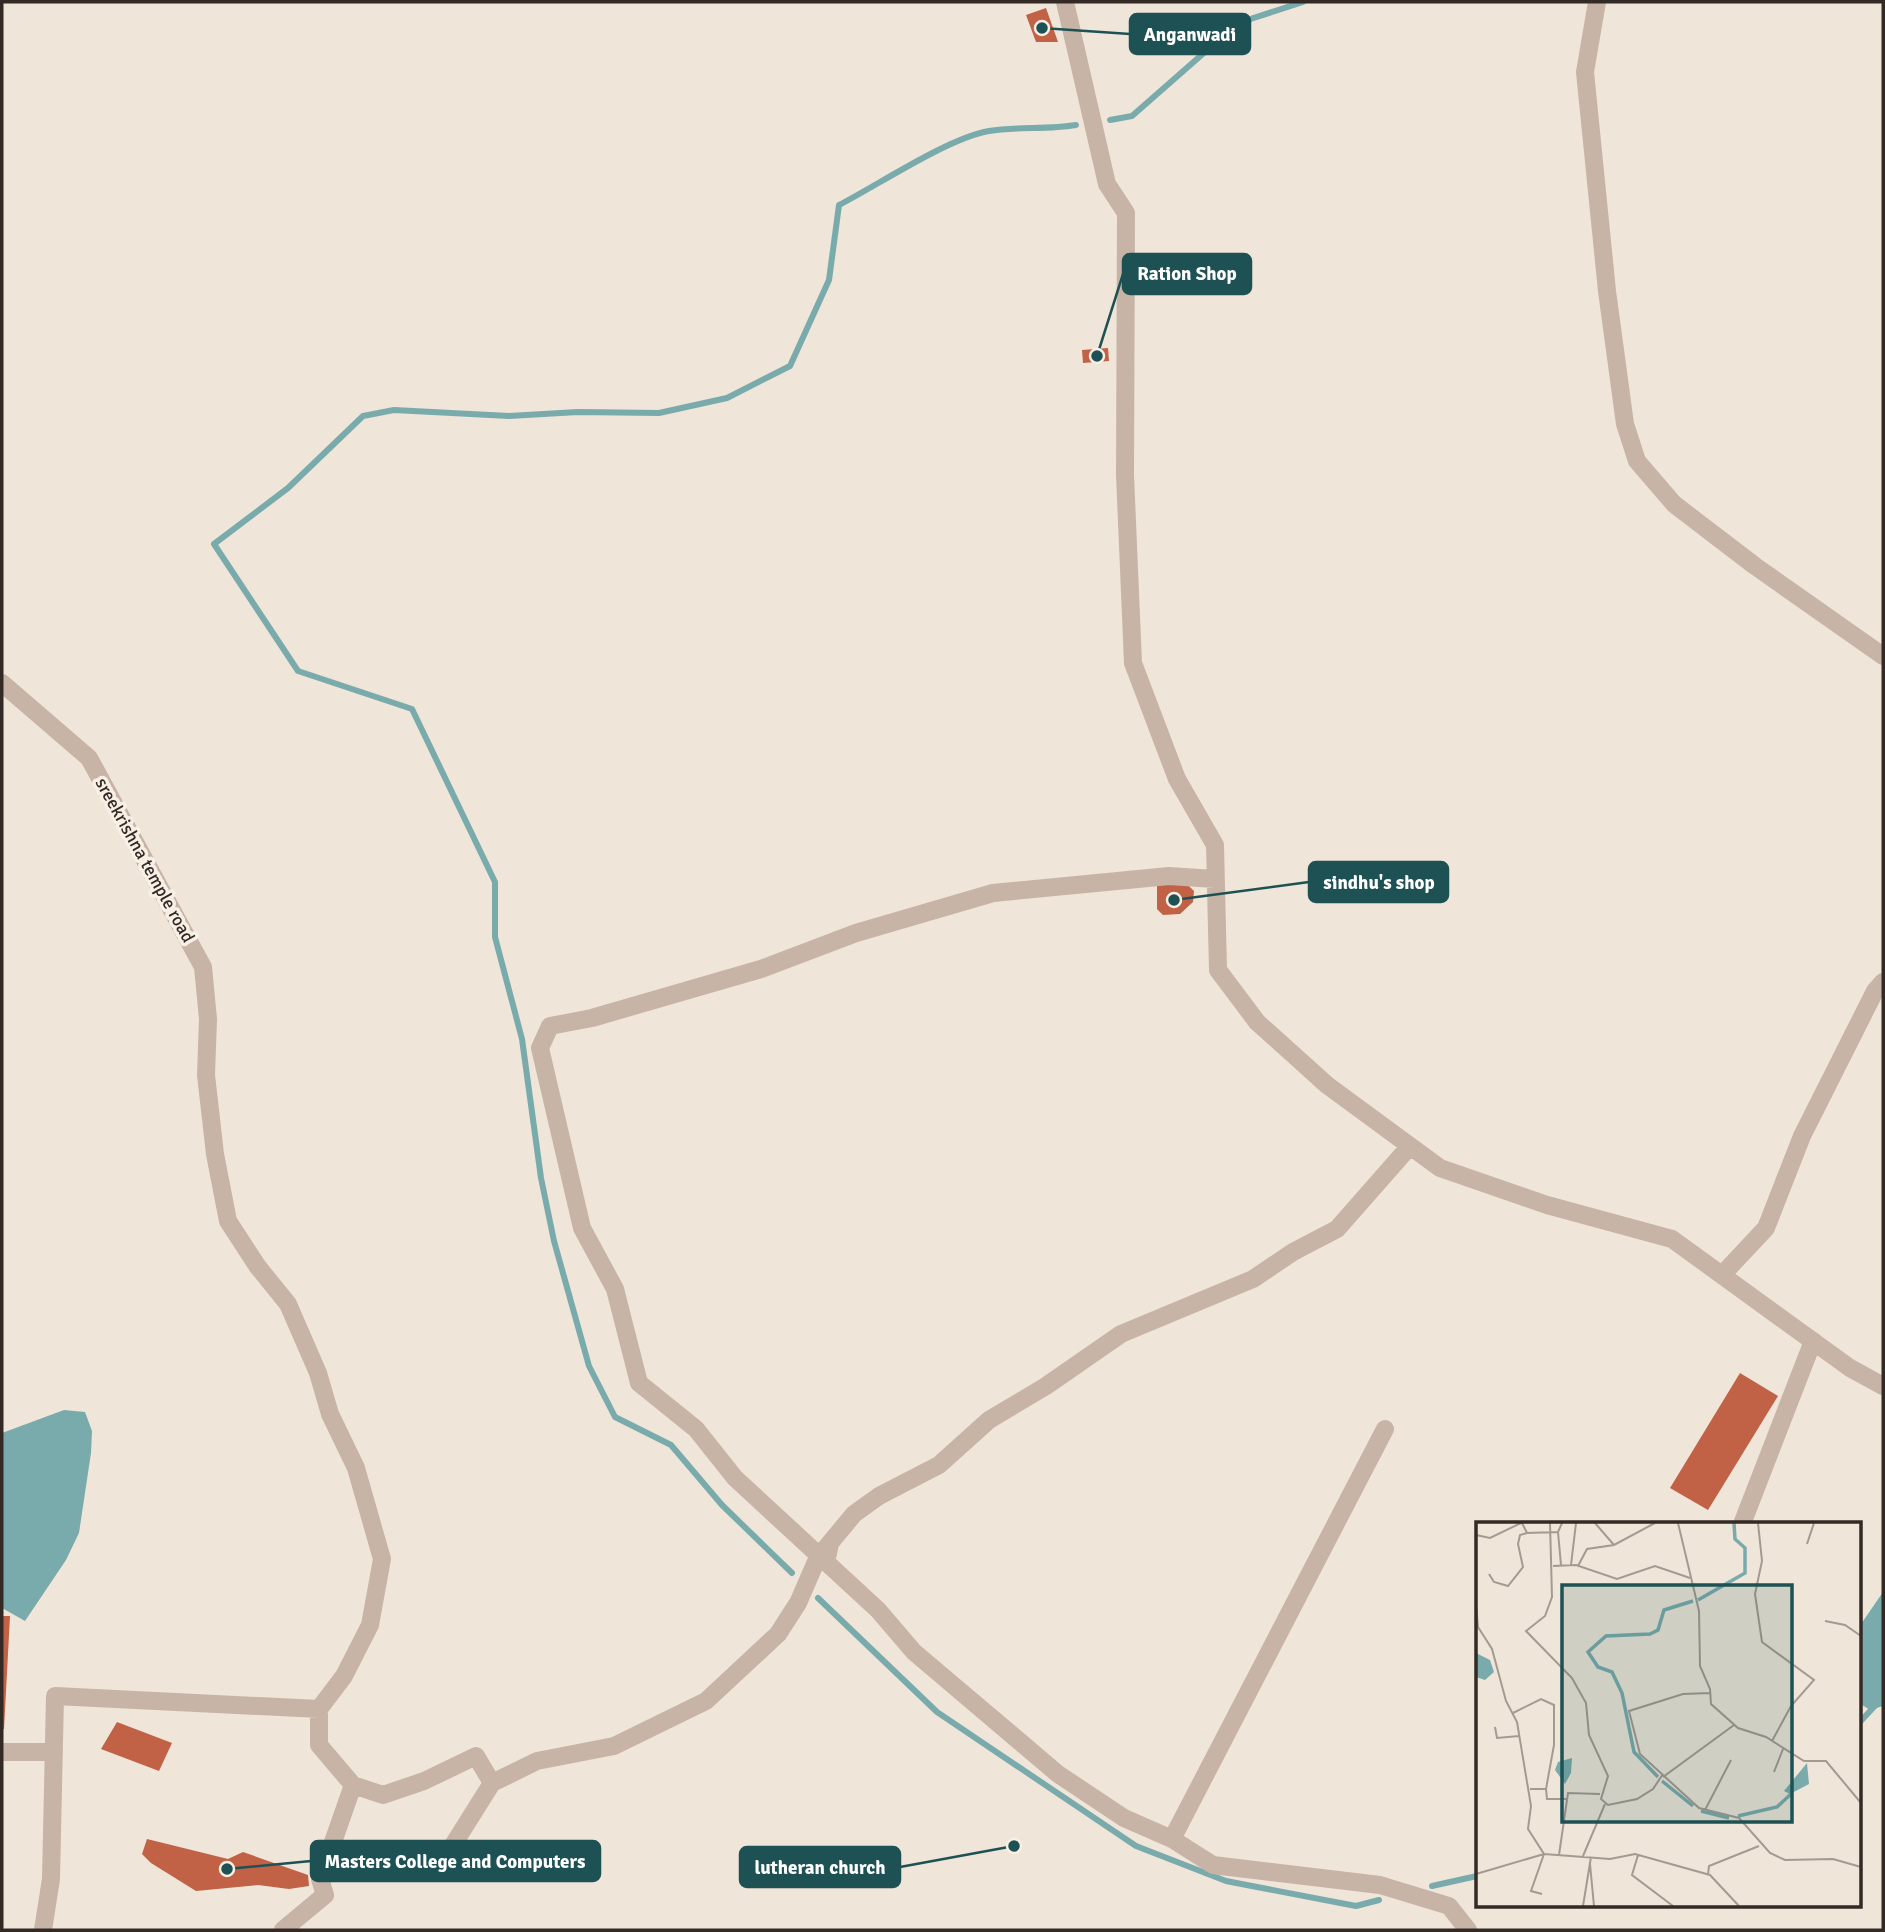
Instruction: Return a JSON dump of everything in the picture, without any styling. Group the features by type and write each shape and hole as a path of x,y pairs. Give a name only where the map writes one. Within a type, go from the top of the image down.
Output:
{"street":[{"path":"1066,2 1107,184 1126,213 1125,475 1133,663 1177,779 1215,845 1219,970 1257,1022 1327,1085 1440,1168 1547,1205 1672,1239 1850,1368 1883,1386"},
{"path":"1597,2 1584,72 1607,291 1625,424 1636,461 1674,503 1764,573 1883,656"},
{"name":"sreekrishna temple road","path":"2,683 89,758 150,875 176,914 202,967 208,1019 206,1075 215,1154 228,1222 258,1267 288,1304 299,1326 330,1414 356,1468 382,1559 370,1625 344,1676 319,1709"},
{"path":"1215,879 1169,876 993,894 856,933 761,969 592,1018 550,1027 540,1048 582,1228 615,1289 639,1383 696,1429 735,1478 825,1555 878,1610 914,1653 1058,1774 1124,1818 1172,1839 1213,1864 1380,1885 1449,1906 1468,1930"},
{"path":"1722,1275 1766,1228 1802,1136 1875,991 1883,982"},
{"path":"438,1869 492,1783 537,1761 614,1746 706,1701 778,1634 825,1555 854,1514 880,1496 939,1465 989,1420 1046,1386 1121,1334 1253,1279 1293,1252 1337,1229 1410,1146"},
{"path":"1743,1522 1813,1340"},
{"path":"1172,1839 1385,1429"},
{"path":"43,1930 51,1879 55,1696 319,1709 319,1745 353,1786 383,1795 424,1781 476,1756 492,1783"},
{"path":"2,1752 54,1752"},
{"path":"283,1930 325,1895 320,1880 353,1786"}],"water":[{"path":"64,1410 85,1412 92,1431 79,1533 66,1560 25,1621 2,1608 2,1433"},
{"path":"1883,1592 1883,1706 1870,1710 1860,1704 1860,1626"}],"building":[{"path":"1046,8 1058,42 1036,42 1026,15"},
{"path":"1108,348 1109,361 1083,363 1082,350"},
{"path":"1184,881 1194,891 1193,902 1180,914 1163,915 1157,909 1157,883"},
{"path":"1740,1373 1778,1396 1708,1510 1670,1488"},
{"path":"2,1616 10,1616 4,1729 2,1729"},
{"path":"117,1722 172,1743 159,1771 101,1749"},
{"path":"147,1839 228,1859 243,1852 308,1875 309,1886 289,1889 258,1885 196,1891 151,1863 142,1854"}],"waterway":[{"path":"1110,120 1132,116 1238,23 1303,2"},
{"path":"792,1573 722,1505 671,1445 615,1417 589,1366 554,1241 541,1178 522,1039 495,937 495,882 412,709 298,671 214,544 288,488 363,416 394,410 509,416 578,412 659,413 727,398 790,366 829,280 839,205 934,152 972,135 989,131 1076,125"},
{"path":"818,1598 937,1712 1136,1846 1226,1881 1356,1906 1379,1900"},
{"path":"1860,1722 1883,1697"},
{"path":"1432,1886 1476,1876"}],"place":[{"name":"Anganwadi","path":"1042,28"},
{"name":"Ration Shop","path":"1097,356"},
{"name":"sindhu's shop","path":"1174,900"},
{"name":"lutheran church","path":"1014,1846"},
{"name":"Masters College and Computers","path":"227,1869"}]}
